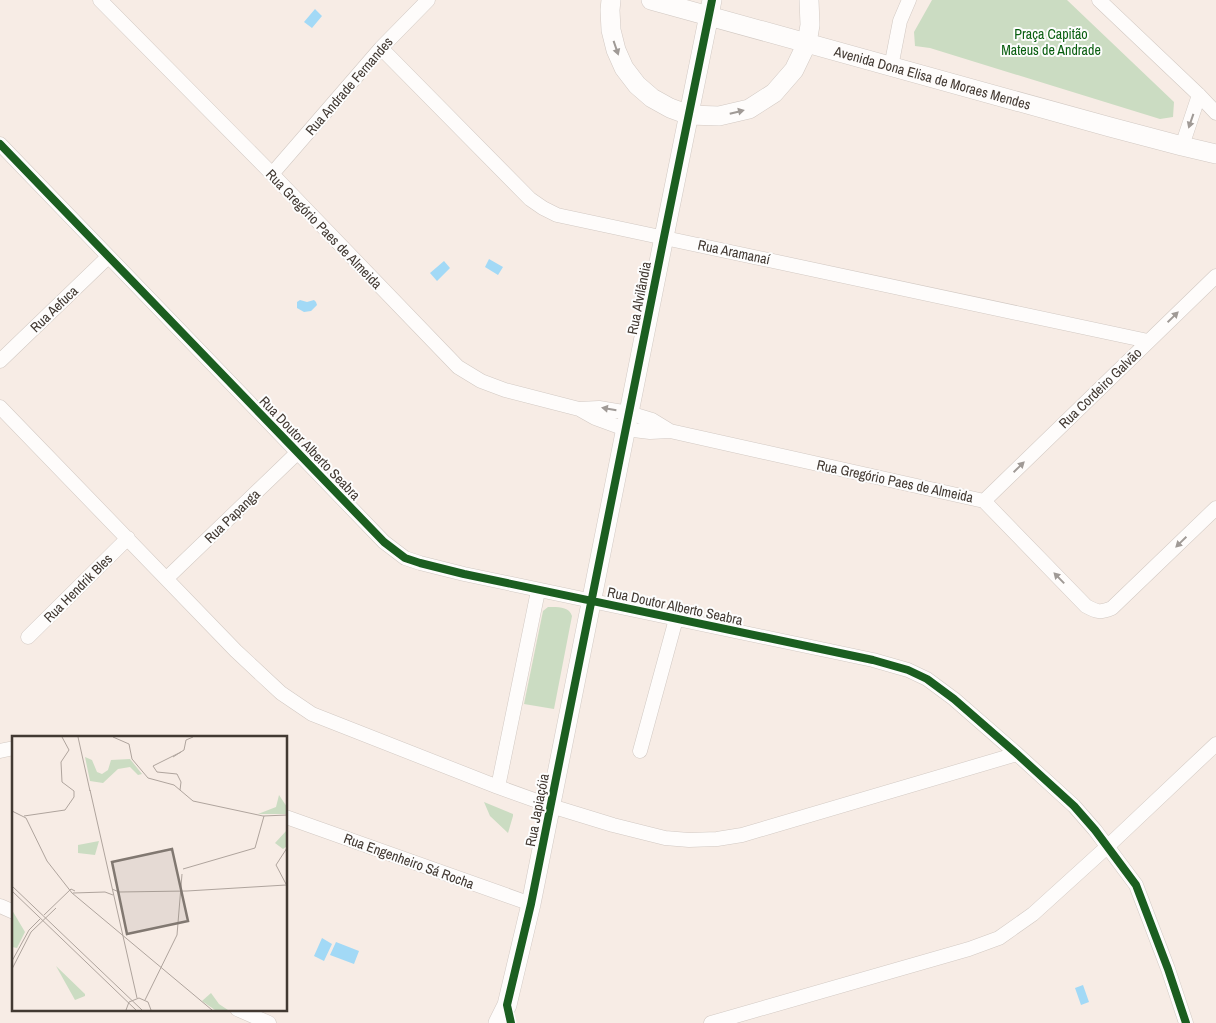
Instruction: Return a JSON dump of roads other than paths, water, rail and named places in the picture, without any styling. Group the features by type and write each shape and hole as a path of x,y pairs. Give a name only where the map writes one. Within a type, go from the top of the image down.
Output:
{"street":[{"name":"Rua Gregório Paes de Almeida","path":"100,0 272,174 458,367 481,381 505,390 579,409 595,418 627,421 650,432 670,431 984,501 1086,606 1096,611 1105,612 1112,608 1216,508"},
{"name":"Rua Andrade Fernandes","path":"272,174 381,48 428,0"},
{"path":"612,0 610,10 611,30 616,50 624,68 637,85 652,98 670,108 689,115 719,116 749,109 774,93 794,70 807,43 810,25 809,0"},
{"name":"Avenida Dona Elisa de Moraes Mendes","path":"652,0 711,8 807,43 1216,154"},
{"path":"891,67 900,21 909,0"},
{"path":"1099,0 1216,113"},
{"name":"Rua Alvilândia","path":"592,601 711,8"},
{"name":"Rua Aramanaí","path":"381,48 530,199 543,208 557,214 1148,341"},
{"path":"1182,146 1199,95"},
{"name":"Rua Doutor Alberto Seabra","path":"0,144 384,542 405,558 464,574 873,660 908,670 927,679 954,699 1074,806 1108,846 1136,885 1186,1023"},
{"name":"Rua Aefuca","path":"0,361 108,257"},
{"name":"Rua Cordeiro Galvão","path":"984,501 1216,276"},
{"path":"3,416 128,538 236,651 281,693 312,714 551,806 608,824 665,838 689,840 717,839 742,835 1017,754"},
{"name":"Rua Papanga","path":"166,578 297,453"},
{"name":"Rua Hendrik Bles","path":"28,637 128,538"},
{"path":"498,787 538,590"},
{"name":"Rua Japiaçóia","path":"498,1023 509,1014 592,601"},
{"path":"640,751 676,618"},
{"path":"711,1023 969,949 999,938 1033,914 1216,744"},
{"name":"Rua Engenheiro Sá Rocha","path":"288,818 531,904"},
{"path":"0,906 12,911"},
{"path":"239,1010 269,1023"}],"water":[{"path":"315,9 322,16 312,28 304,22"},
{"path":"489,259 503,267 498,275 485,267"},
{"path":"444,261 450,268 437,281 430,273"},
{"path":"300,300 307,302 314,300 317,305 311,311 304,312 297,308 297,302"},
{"path":"322,938 332,944 324,961 314,956"},
{"path":"336,942 359,951 354,964 330,955"},
{"path":"1083,985 1089,1002 1081,1005 1075,988"}],"park label":[{"name":"Praça Capitão Mateus de Andrade","path":"1051,42"}]}
